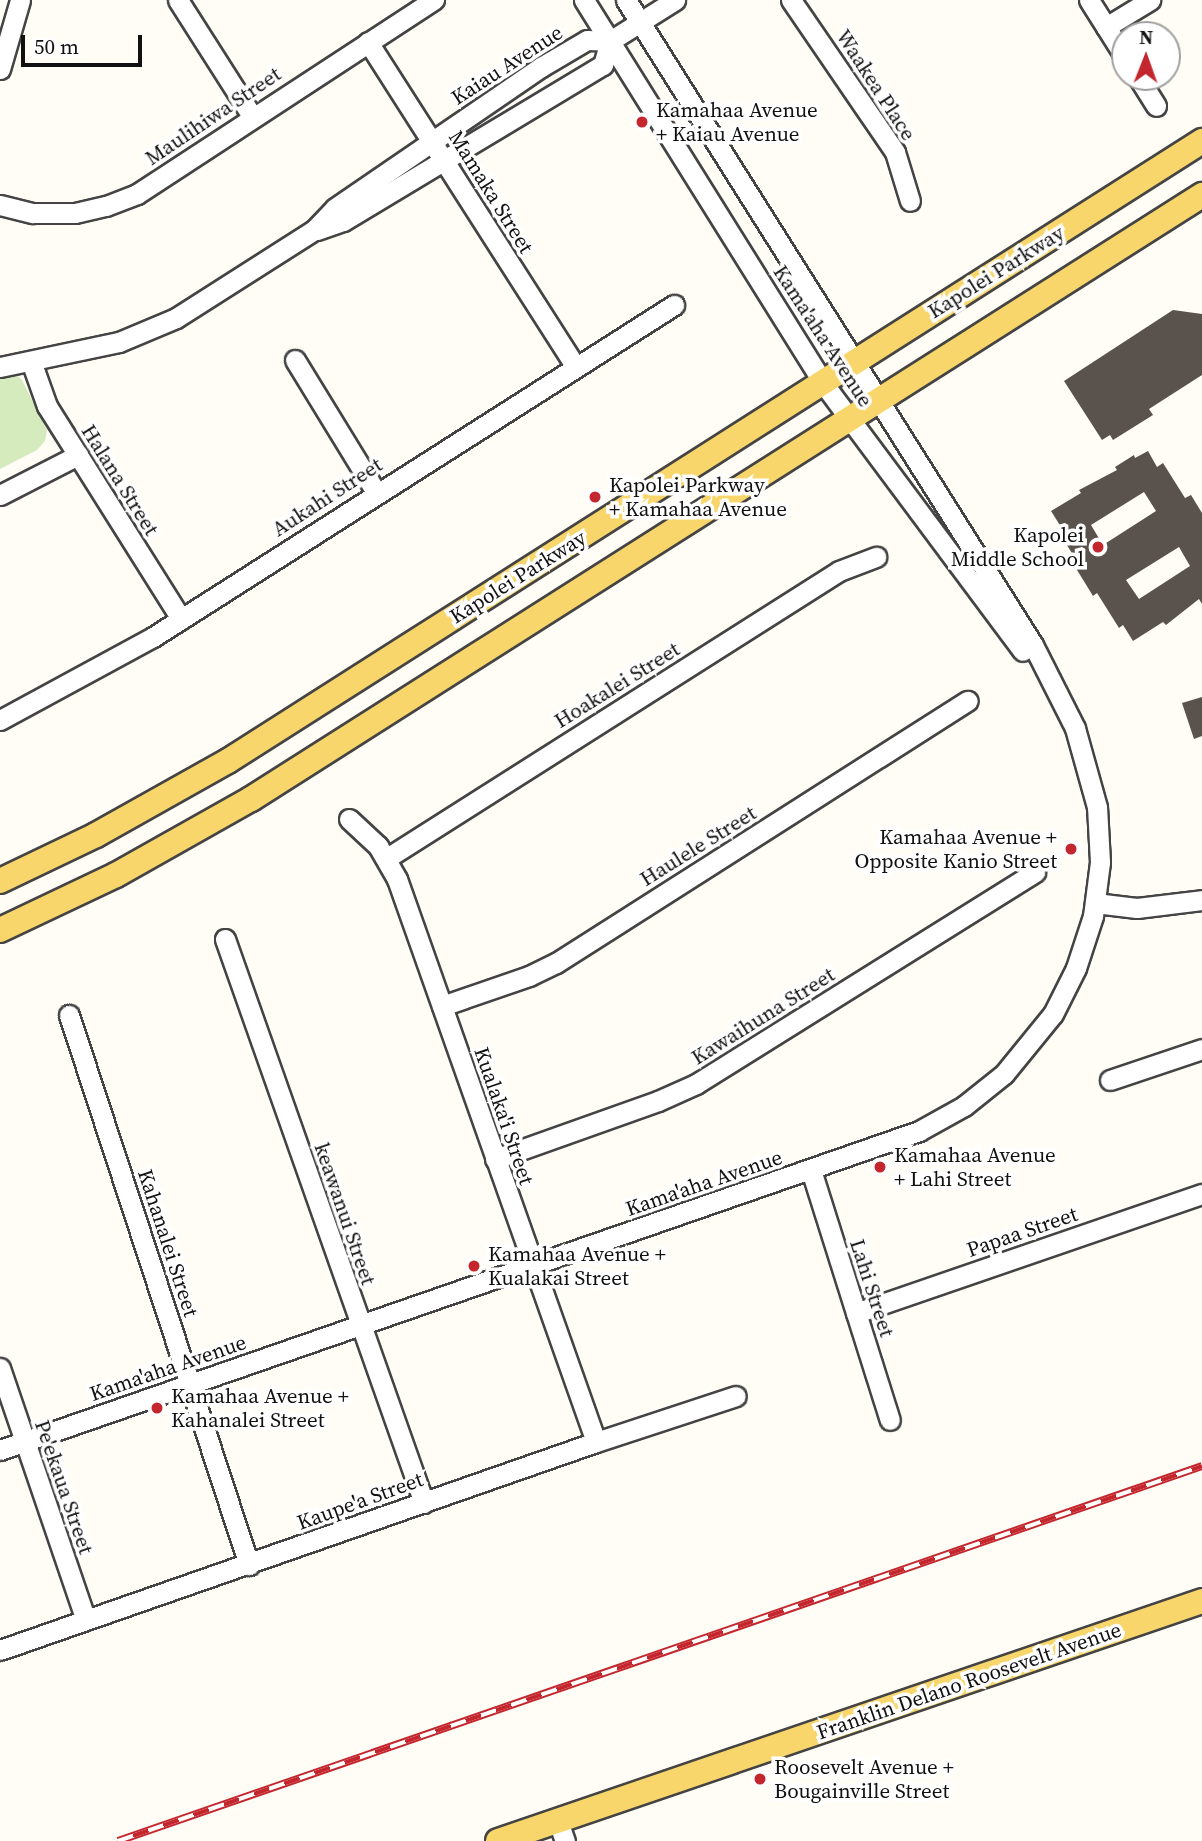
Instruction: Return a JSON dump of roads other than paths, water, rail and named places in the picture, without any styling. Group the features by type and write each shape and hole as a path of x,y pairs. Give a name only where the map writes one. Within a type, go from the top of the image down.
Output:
{"main road":[{"name":"Kapolei Parkway","path":"0,881 96,835 228,761 1202,141"},
{"name":"Kapolei Parkway","path":"0,930 116,875 251,800 1202,195"},
{"name":"Franklin Delano Roosevelt Avenue","path":"498,1841 561,1831 1202,1601"}],"street":[{"path":"0,69 20,0"},
{"path":"178,0 252,116"},
{"name":"Kama'aha Avenue","path":"584,0 823,383 1023,651 1049,680"},
{"name":"Kama'aha Avenue","path":"0,1450 919,1131 964,1106 1004,1074 1038,1035 1066,991 1086,942 1095,903 1100,834 1092,780 1075,728 1033,645 626,0"},
{"path":"610,41 675,0"},
{"name":"Waakea Place","path":"791,0 895,152 911,201"},
{"path":"1089,0 1111,35"},
{"path":"1106,27 1150,0"},
{"name":"Maulihiwa Street","path":"0,205 33,213 60,214 114,204 151,185 429,1"},
{"name":"Kaiau Avenue","path":"0,368 119,342 158,327 314,230 335,208 541,67 587,40 610,41 603,65 343,221 314,230"},
{"name":"Mamaka Street","path":"369,42 575,366"},
{"path":"1147,91 1156,106"},
{"name":"Aukahi Street","path":"0,720 100,667 181,619 376,492 674,305"},
{"path":"295,360 376,492"},
{"name":"Halana Street","path":"31,361 47,406 181,619"},
{"path":"0,495 78,455"},
{"name":"Hoakalei Street","path":"387,858 839,571 876,557"},
{"name":"Haulele Street","path":"442,1006 529,976 556,963 968,701"},
{"name":"Kualaka'i Street","path":"349,819 387,858 596,1442"},
{"name":"Kawaihuna Street","path":"495,1159 658,1101 696,1084 1035,872"},
{"path":"1095,903 1137,908 1202,900"},
{"name":"keawanui Street","path":"225,939 424,1503"},
{"name":"Kahanalei Street","path":"69,1015 249,1565"},
{"path":"1110,1080 1202,1049"},
{"name":"Lahi Street","path":"811,1170 890,1420"},
{"name":"Papaa Street","path":"856,1313 1202,1194"},
{"name":"Pe'ekaua Street","path":"0,1368 86,1620"},
{"name":"Kaupe'a Street","path":"0,1650 596,1442 736,1396"}],"railway":[{"path":"118,1841 1202,1466"}],"place":[{"name":"Kamahaa Avenue + Kaiau Avenue","path":"642,122"},
{"name":"Kapolei Parkway + Kamahaa Avenue","path":"595,497"},
{"name":"Kapolei Middle School","path":"1098,547"},
{"name":"Kamahaa Avenue + Opposite Kanio Street","path":"1071,849"},
{"name":"Kamahaa Avenue + Lahi Street","path":"880,1167"},
{"name":"Kamahaa Avenue + Kualakai Street","path":"474,1266"},
{"name":"Kamahaa Avenue + Kahanalei Street","path":"157,1408"},
{"name":"Roosevelt Avenue + Bougainville Street","path":"760,1779"}]}
